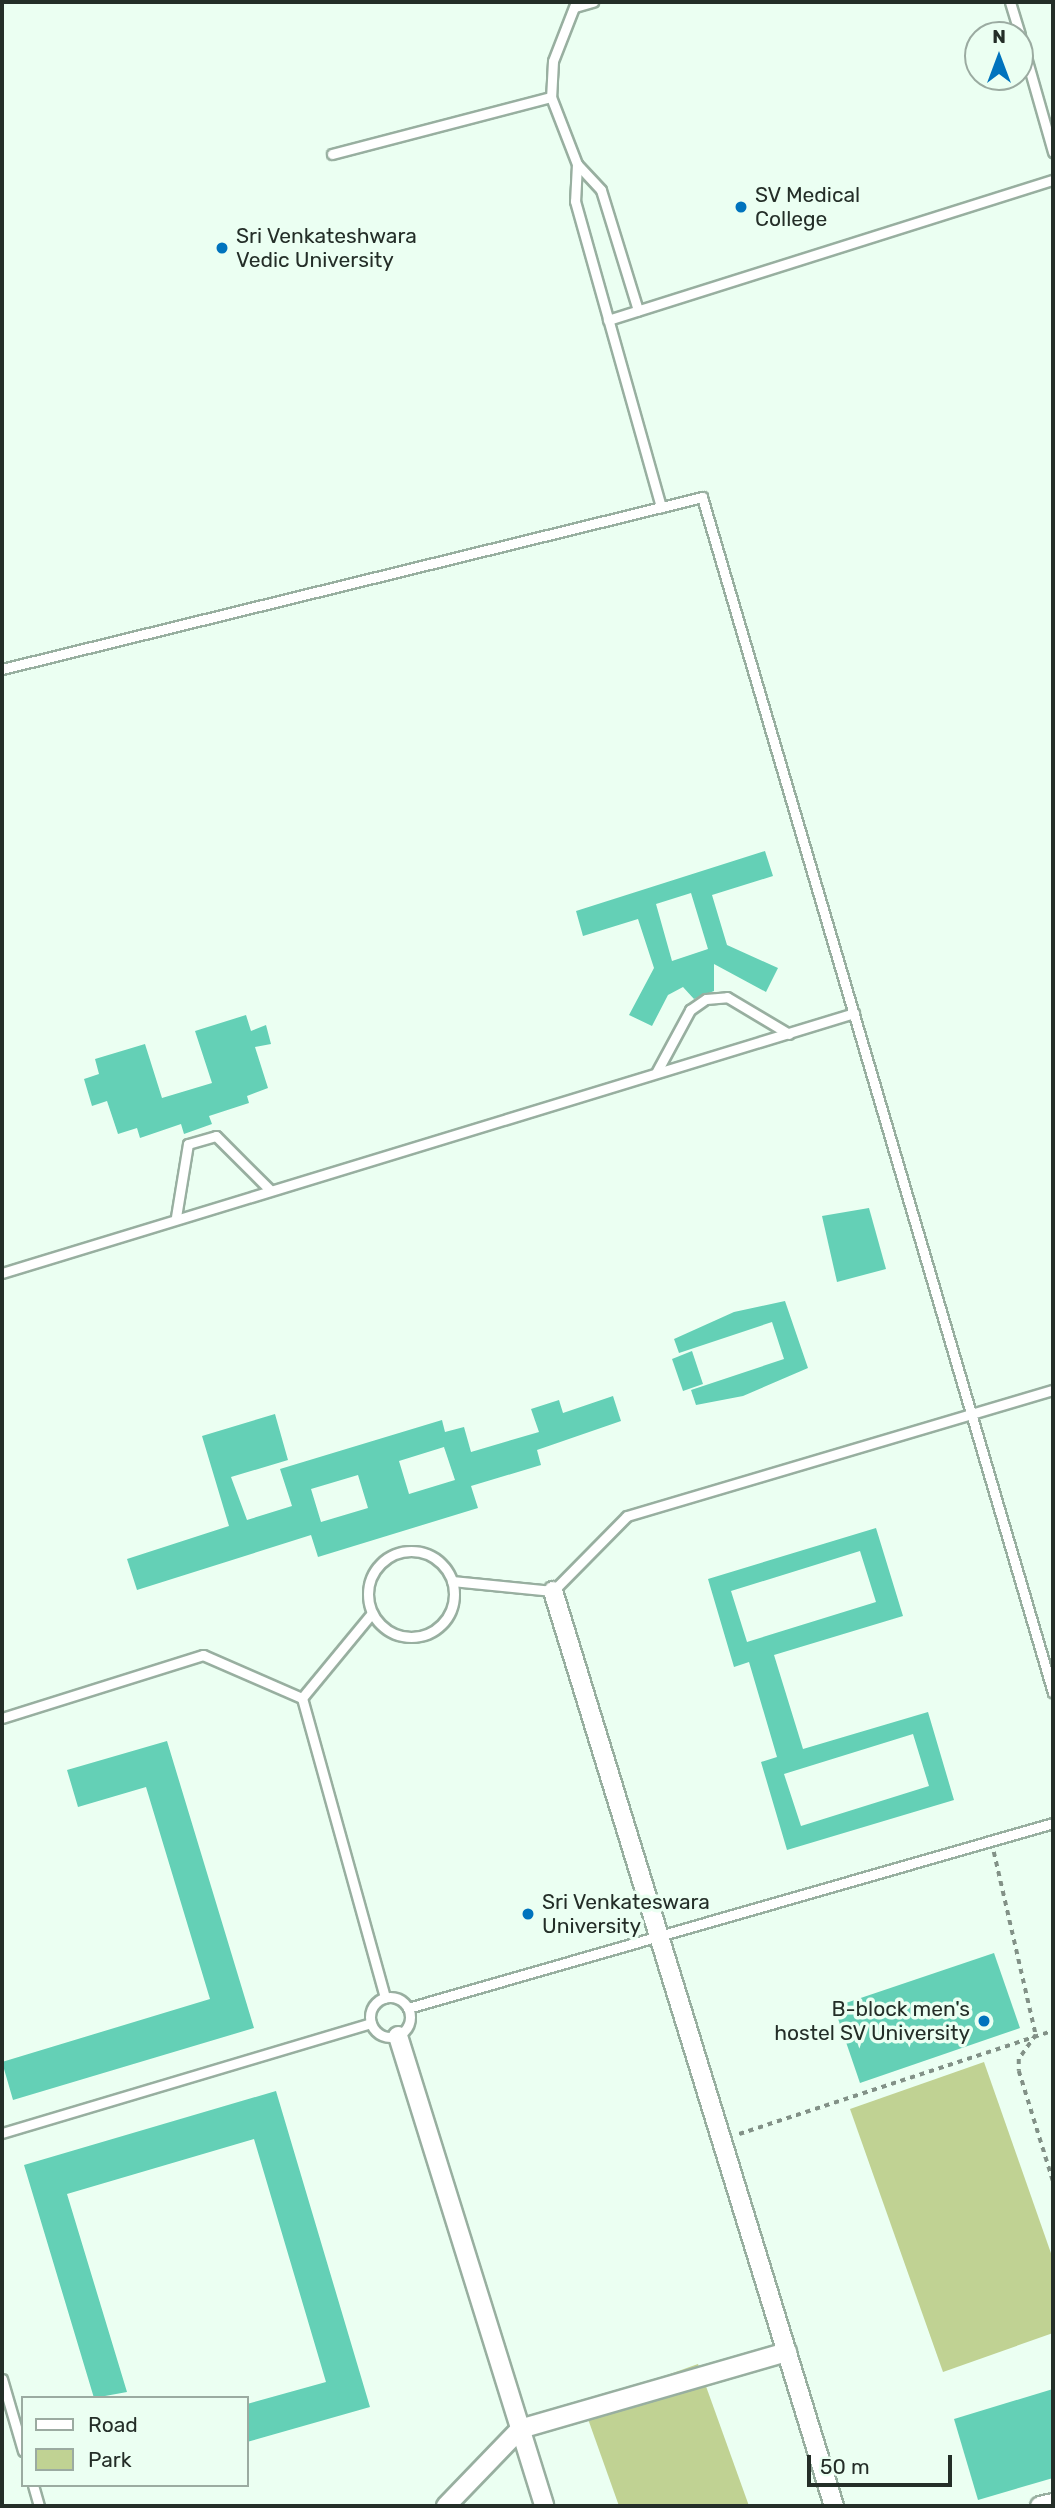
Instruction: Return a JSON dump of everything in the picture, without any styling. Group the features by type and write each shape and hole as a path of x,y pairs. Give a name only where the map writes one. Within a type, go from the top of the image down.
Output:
{"street":[{"path":"554,1591 834,2506"},
{"path":"398,2036 544,2506"},
{"path":"446,2506 520,2429 787,2353"},
{"path":"1040,2506 1053,2503"}],"lane":[{"path":"593,2 575,4 552,61 551,97 577,164 601,190 638,310"},
{"path":"1010,2 1016,21"},
{"path":"1034,85 1053,152"},
{"path":"332,154 551,97"},
{"path":"577,164 575,201 661,507"},
{"path":"608,320 1053,180"},
{"path":"2,669 702,497 969,1416 1053,1693"},
{"path":"656,1073 690,1010 706,999 727,998 789,1034"},
{"path":"2,1273 176,1216 854,1013"},
{"path":"176,1216 188,1144 216,1136 269,1189"},
{"path":"452,1581 554,1591 627,1516 1053,1390"},
{"path":"394,1553 436,1558 452,1581 452,1609 434,1631 392,1633 372,1613 370,1579 394,1553"},
{"path":"302,1698 372,1613"},
{"path":"2,1717 203,1655 302,1698"},
{"path":"302,1698 385,1998"},
{"path":"385,1998 408,2008 659,1931 1053,1823"},
{"path":"385,1998 372,2007 370,2023 381,2036 398,2036 409,2025 408,2008"},
{"path":"2,2133 370,2023"},
{"path":"2,2379 21,2444"},
{"path":"34,2487 39,2506"}],"path":[{"path":"991,1840 1036,2035 1019,2059 1019,2071 1053,2181"},
{"path":"722,2140 1053,2031"}],"green space":[{"path":"984,2062 1053,2259 1053,2333 943,2372 850,2109"},
{"path":"698,2364 749,2506 619,2506 583,2405"}],"building":[{"path":"765,851 773,876 712,895 727,945 778,968 766,992 714,964 714,991 694,999 683,987 668,995 652,1026 629,1015 654,968 638,919 583,936 576,911","holes":["691,893 708,949 672,961 656,904"]},
{"path":"246,1015 251,1031 266,1025 271,1044 255,1047 268,1088 247,1096 249,1103 209,1116 212,1124 184,1134 181,1124 140,1138 137,1128 118,1134 107,1101 92,1106 84,1079 99,1074 95,1059 145,1044 162,1098 212,1083 195,1031"},
{"path":"869,1208 886,1269 837,1282 822,1216"},
{"path":"785,1301 808,1368 743,1396 696,1405 691,1390 784,1359 772,1322 679,1353 674,1339 734,1312"},
{"path":"692,1351 703,1384 683,1391 672,1359"},
{"path":"613,1396 621,1421 537,1450 541,1465 471,1486 478,1508 318,1557 311,1535 137,1590 127,1559 229,1526 202,1436 275,1414 288,1460 231,1477 247,1520 292,1506 280,1469 442,1420 445,1432 464,1427 471,1452 539,1432 531,1409 559,1400 563,1413","holes":["444,1447 455,1480 409,1494 399,1461","358,1475 368,1508 321,1522 311,1489"]},
{"path":"876,1528 903,1616 774,1655 803,1749 928,1712 954,1800 787,1850 761,1762 777,1757 749,1662 734,1667 708,1579","holes":["860,1551 876,1602 747,1642 731,1591","913,1734 929,1786 801,1826 784,1774"]},
{"path":"167,1741 254,2028 13,2100 2,2062 210,1999 146,1787 78,1807 67,1770"},
{"path":"994,1953 1020,2028 860,2083 834,2007"},
{"path":"276,2091 370,2407 248,2442 248,2404 326,2382 254,2139 67,2194 127,2392 105,2396 93,2396 24,2165"},
{"path":"1053,2389 1053,2478 978,2500 954,2419"}],"place":[{"name":"SV Medical College","path":"741,207"},
{"name":"Sri Venkateshwara Vedic University","path":"222,248"},
{"name":"Sri Venkateswara University","path":"528,1914"},
{"name":"B-block men's hostel SV University","path":"984,2021"}]}
